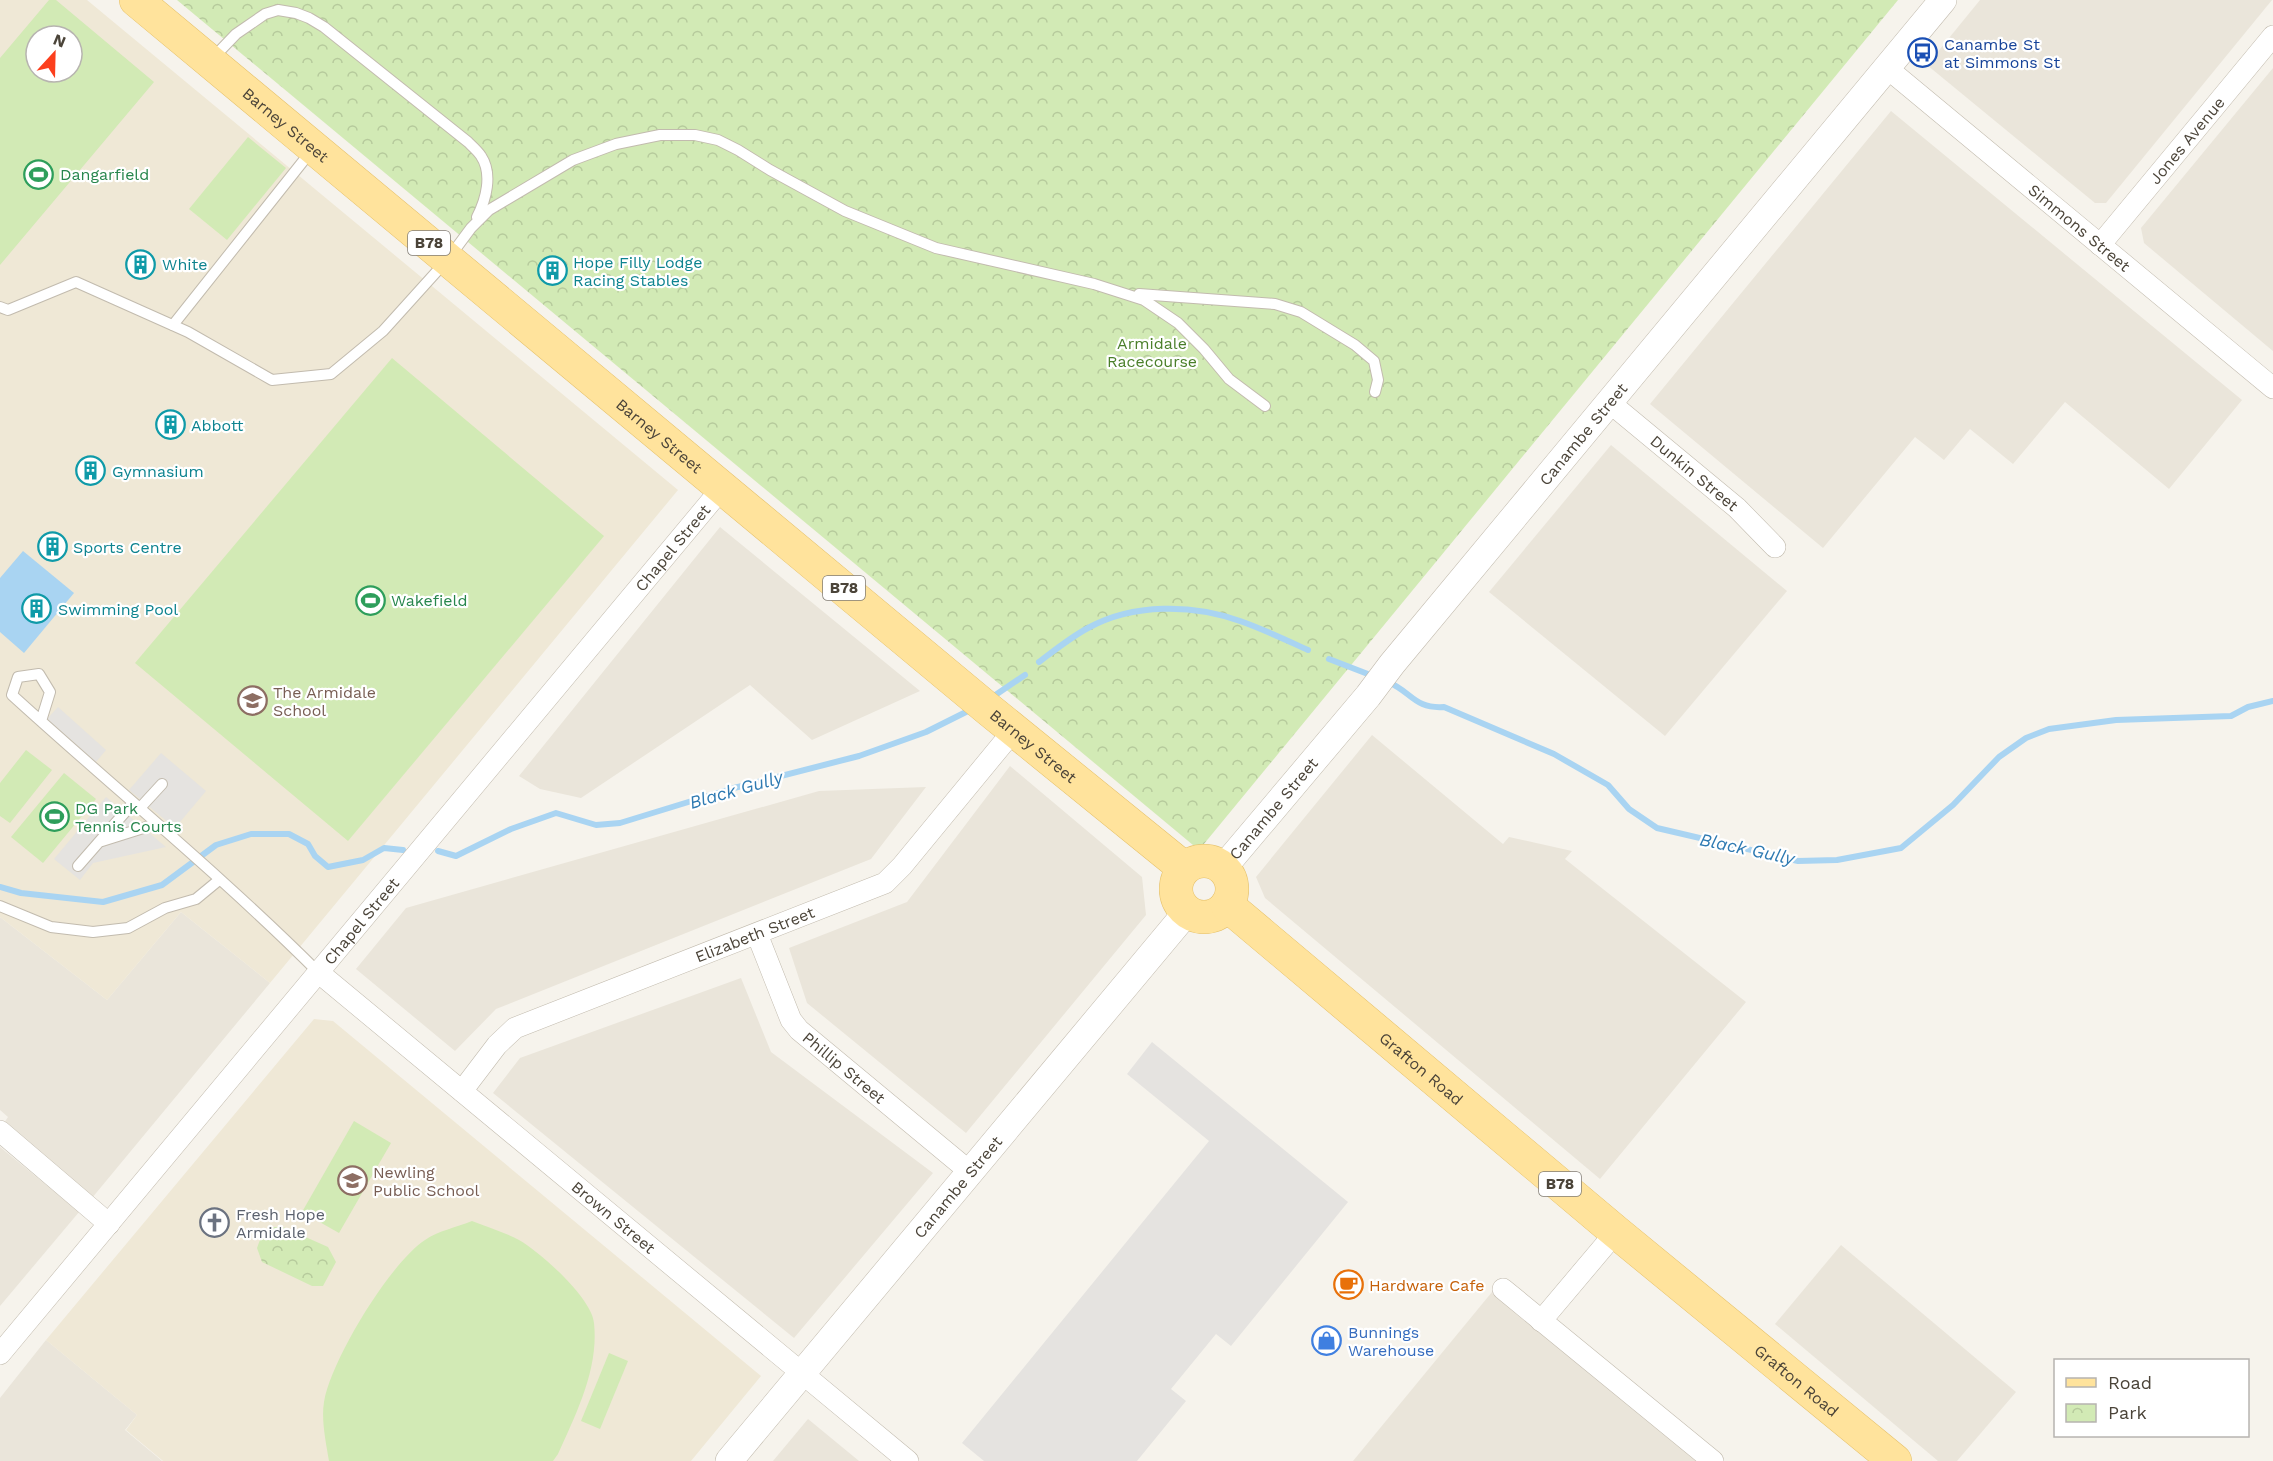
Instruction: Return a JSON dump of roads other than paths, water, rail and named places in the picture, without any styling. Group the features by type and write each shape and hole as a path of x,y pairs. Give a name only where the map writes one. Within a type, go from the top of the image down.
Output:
{"main road":[{"name":"Barney Street","path":"136,0 976,700 1184,868"},
{"path":"1203,861 1223,868 1232,886 1232,892 1227,905 1216,915 1194,916 1181,906 1176,883 1184,868 1203,861"},
{"name":"Grafton Road","path":"1227,905 1616,1232 1895,1461"}],"street":[{"name":"Canambe Street","path":"1223,868 1943,0"},
{"name":"Jones Avenue","path":"2100,244 2273,36"},
{"name":"Simmons Street","path":"1887,68 2273,388"},
{"name":"Dunkin Street","path":"1609,402 1737,508 1775,547"},
{"name":"Chapel Street","path":"0,1354 723,487"},
{"name":"Elizabeth Street","path":"462,1091 497,1045 515,1028 885,884 1014,730"},
{"name":"Canambe Street","path":"729,1461 1187,912"},
{"name":"Phillip Street","path":"758,934 791,1020 799,1030 969,1171"},
{"name":"Brown Street","path":"318,972 908,1461"},
{"path":"0,1131 109,1224"},
{"path":"1541,1321 1616,1232"},
{"path":"1503,1289 1713,1461"}],"lane":[{"path":"0,307 8,310 76,282 173,325 272,380 331,374 383,331 448,259 471,228 486,195 487,175 482,157 468,141 324,27 309,18 287,10 265,14 236,34 209,61"},
{"path":"471,228 489,210 573,160 627,142 660,135 695,135 718,140 845,211 925,244 1120,291 1176,298 1275,304 1301,312 1355,345 1374,361 1378,380 1375,392"},
{"path":"173,325 314,148"},
{"path":"1120,291 1144,300 1170,317 1204,349 1229,379 1265,406"},
{"path":"41,721 185,849 318,972"},
{"path":"78,866 136,806 162,784"},
{"path":"102,841 156,824"},
{"path":"0,906 51,927 93,932 128,928 165,908 196,899 219,880"}],"water":[{"path":"23,551 74,593 24,653 0,632 0,578"}],"waterway":[{"name":"Black Gully","path":"1039,662 1075,635 1106,620 1143,610 1163,609 1203,611 1222,615 1308,650"},
{"name":"Black Gully","path":"1329,659 1373,676"},
{"name":"Black Gully","path":"991,698 1025,675"},
{"name":"Black Gully","path":"1388,682 1419,703 1444,707 1554,754 1608,785 1629,809 1657,828 1798,861 1837,860 1901,848 1953,805 1999,757 2026,738 2049,729 2116,720 2231,716 2248,707 2273,701"},
{"name":"Black Gully","path":"438,851 456,856 511,829 556,813 596,825 620,823 734,788 859,756 926,732 972,709"},
{"name":"Black Gully","path":"0,887 21,893 103,902 162,885 216,845 251,834 289,834 308,844 315,856 328,867 363,860 384,848 403,850"}],"place":[{"name":"Canambe St at Simmons St","path":"1923,53"},
{"name":"Dangarfield","path":"39,174"},
{"name":"White","path":"141,264"},
{"name":"Hope Filly Lodge Racing Stables","path":"552,271"},
{"name":"Abbott","path":"170,425"},
{"name":"Gymnasium","path":"91,471"},
{"name":"Sports Centre","path":"52,547"},
{"name":"Wakefield","path":"370,600"},
{"name":"Swimming Pool","path":"37,609"},
{"name":"The Armidale School","path":"252,701"},
{"name":"DG Park Tennis Courts","path":"54,817"},
{"name":"Newling Public School","path":"352,1181"},
{"name":"Fresh Hope Armidale","path":"215,1223"},
{"name":"Hardware Cafe","path":"1348,1285"},
{"name":"Bunnings Warehouse","path":"1327,1341"}],"park label":[{"name":"Armidale Racecourse","path":"1152,352"}]}
